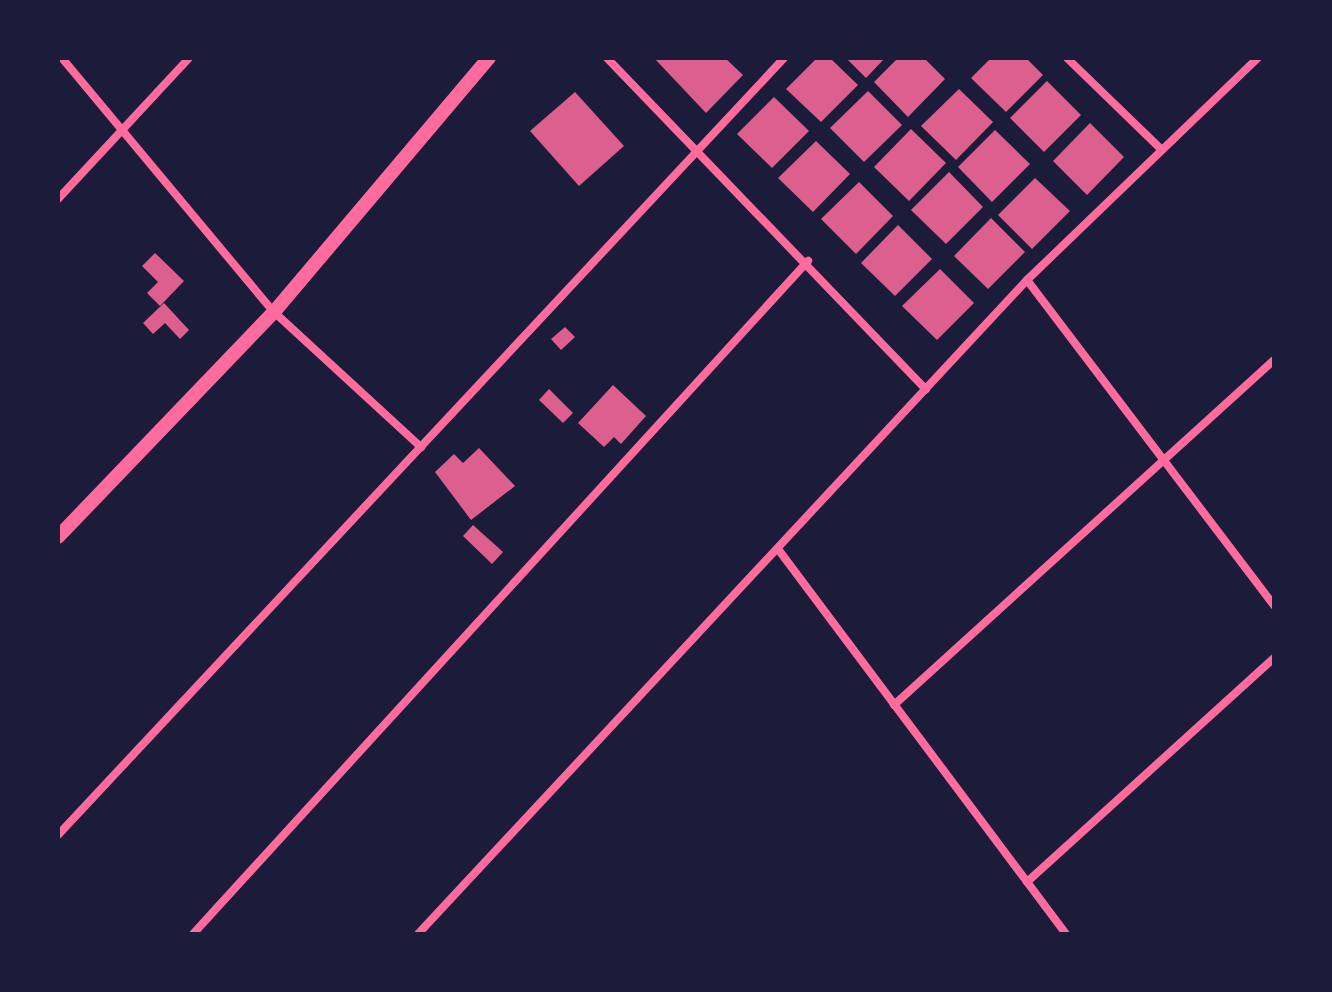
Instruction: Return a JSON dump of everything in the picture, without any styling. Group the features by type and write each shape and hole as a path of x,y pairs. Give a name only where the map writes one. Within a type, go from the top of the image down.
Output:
{"street":[{"path":"62,58 274,312 421,447"},
{"path":"58,199 123,134 189,58"},
{"path":"58,537 274,312 489,58"},
{"path":"607,58 808,261 926,390"},
{"path":"58,835 784,58"},
{"path":"1067,58 1162,150"},
{"path":"418,934 1027,280 1258,58"},
{"path":"193,934 808,261"},
{"path":"1027,280 1274,606"},
{"path":"894,705 1166,464 1274,360"},
{"path":"778,549 1066,934"},
{"path":"1027,882 1274,658"}],"building":[{"path":"654,58 725,58 743,75 706,113"},
{"path":"817,58 830,58 858,85 821,122 786,89"},
{"path":"846,58 885,58 866,78"},
{"path":"898,58 924,58 945,79 908,117 874,82"},
{"path":"991,58 1026,58 1043,75 1006,112 971,78"},
{"path":"1047,81 1081,115 1044,152 1010,118"},
{"path":"959,89 993,122 956,160 921,126"},
{"path":"868,91 902,125 864,162 830,128"},
{"path":"575,92 624,146 579,186 530,131"},
{"path":"774,97 809,131 772,168 737,134"},
{"path":"1090,123 1124,157 1087,195 1053,161"},
{"path":"911,129 946,163 909,201 874,167"},
{"path":"995,130 1030,164 992,202 958,167"},
{"path":"816,141 850,174 813,212 778,178"},
{"path":"949,172 983,207 946,244 911,210"},
{"path":"1035,178 1070,211 1032,249 998,215"},
{"path":"859,182 893,216 856,254 821,219"},
{"path":"991,218 1025,252 988,289 954,256"},
{"path":"898,225 932,259 895,296 861,263"},
{"path":"155,253 184,281 160,306 147,293 158,282 142,266"},
{"path":"940,269 974,303 937,340 902,306"},
{"path":"164,303 189,330 180,339 165,323 153,334 143,323"},
{"path":"565,327 575,337 561,350 551,339"},
{"path":"613,385 646,416 621,444 614,437 604,447 578,423"},
{"path":"549,389 573,413 563,423 539,400"},
{"path":"479,448 515,486 471,520 435,472 454,454 463,463"},
{"path":"473,525 503,552 492,564 463,536"}]}
